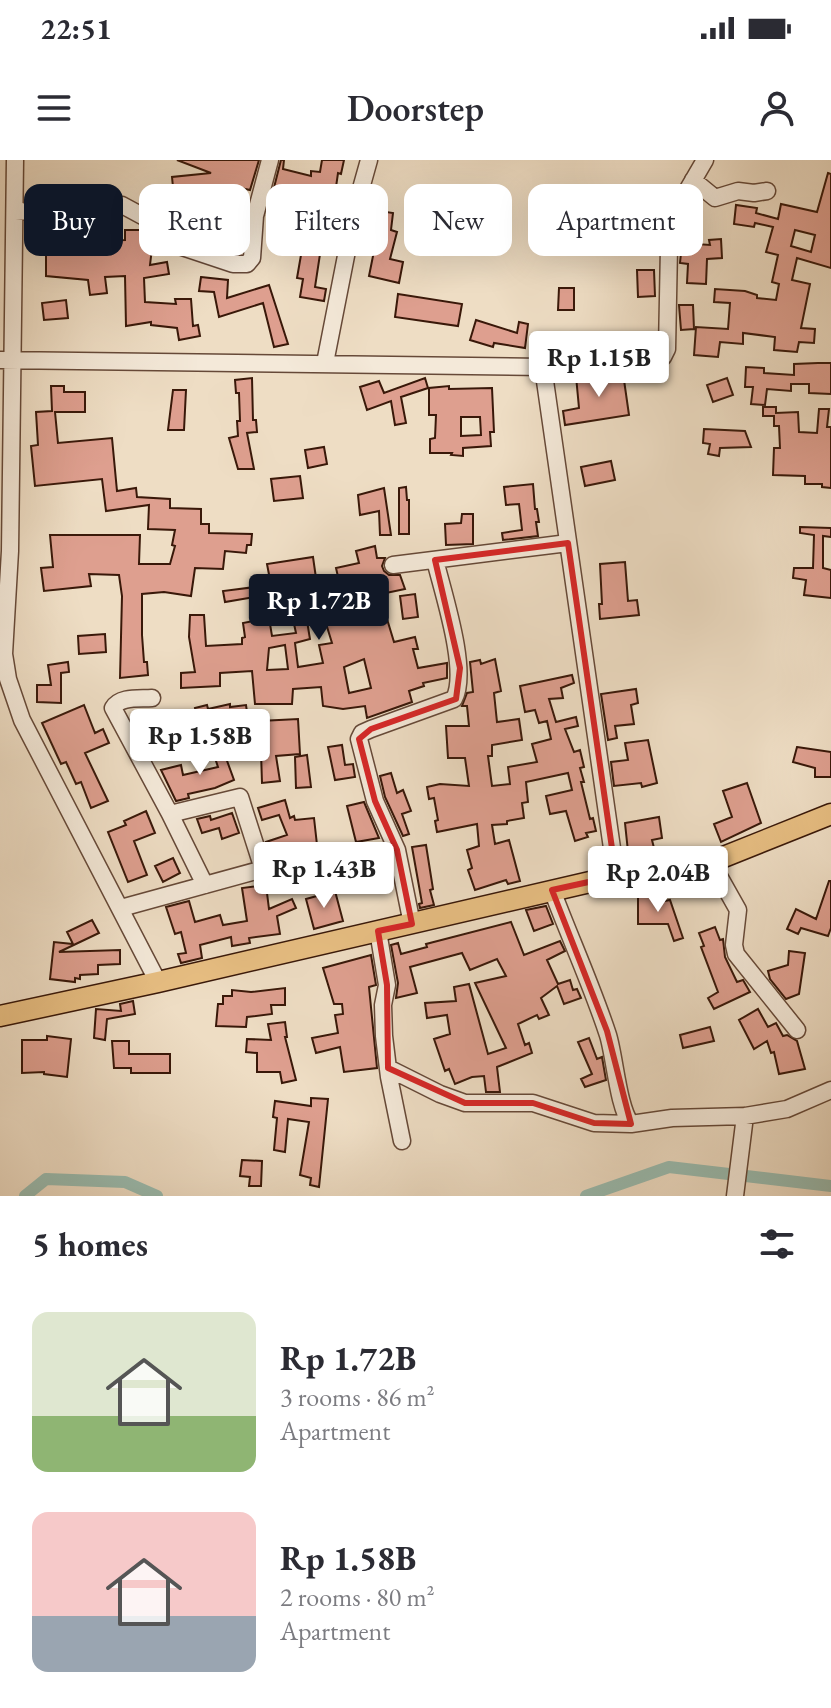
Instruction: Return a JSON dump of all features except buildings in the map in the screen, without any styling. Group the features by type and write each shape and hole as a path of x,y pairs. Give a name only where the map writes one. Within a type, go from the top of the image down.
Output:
{"main road":[{"path":"0,1016 616,876 711,862 831,814"}],"street":[{"path":"15,212 122,205 159,225 182,247 233,264 247,264 252,258 257,207 270,160"},
{"path":"325,363 349,234 369,160"},
{"path":"6,360 543,367 650,361 663,357 667,349 669,247 676,217 705,160"},
{"path":"10,165 15,212 6,360 10,551 4,654 8,679 22,720 158,982"},
{"path":"693,180 715,198 738,191 767,191"},
{"path":"543,367 616,876"},
{"path":"393,565 568,543"},
{"path":"412,924 397,850 375,801 359,739 362,733 371,729 455,698 460,668 435,560"},
{"path":"152,698 124,700 113,707 205,885"},
{"path":"121,908 263,869 241,797 170,814"},
{"path":"711,862 738,910 734,945 736,954 797,1030"},
{"path":"552,890 607,1031 625,1114 631,1124"},
{"path":"378,931 387,985 382,1009 388,1068 402,1141"},
{"path":"388,1068 465,1103 533,1103 594,1123 631,1124 672,1118 745,1116 795,1107 831,1090"},
{"path":"738,1181 745,1116"}],"highlighted area":[{"path":"568,543 616,876 552,890 607,1031 631,1124 594,1123 533,1103 465,1103 388,1068 387,985 378,931 412,924 397,850 375,801 359,739 371,729 456,699 460,668 435,560"}],"waterway":[{"path":"586,1196 669,1167 831,1186"},
{"path":"25,1196 46,1179 125,1182 157,1196"}]}
